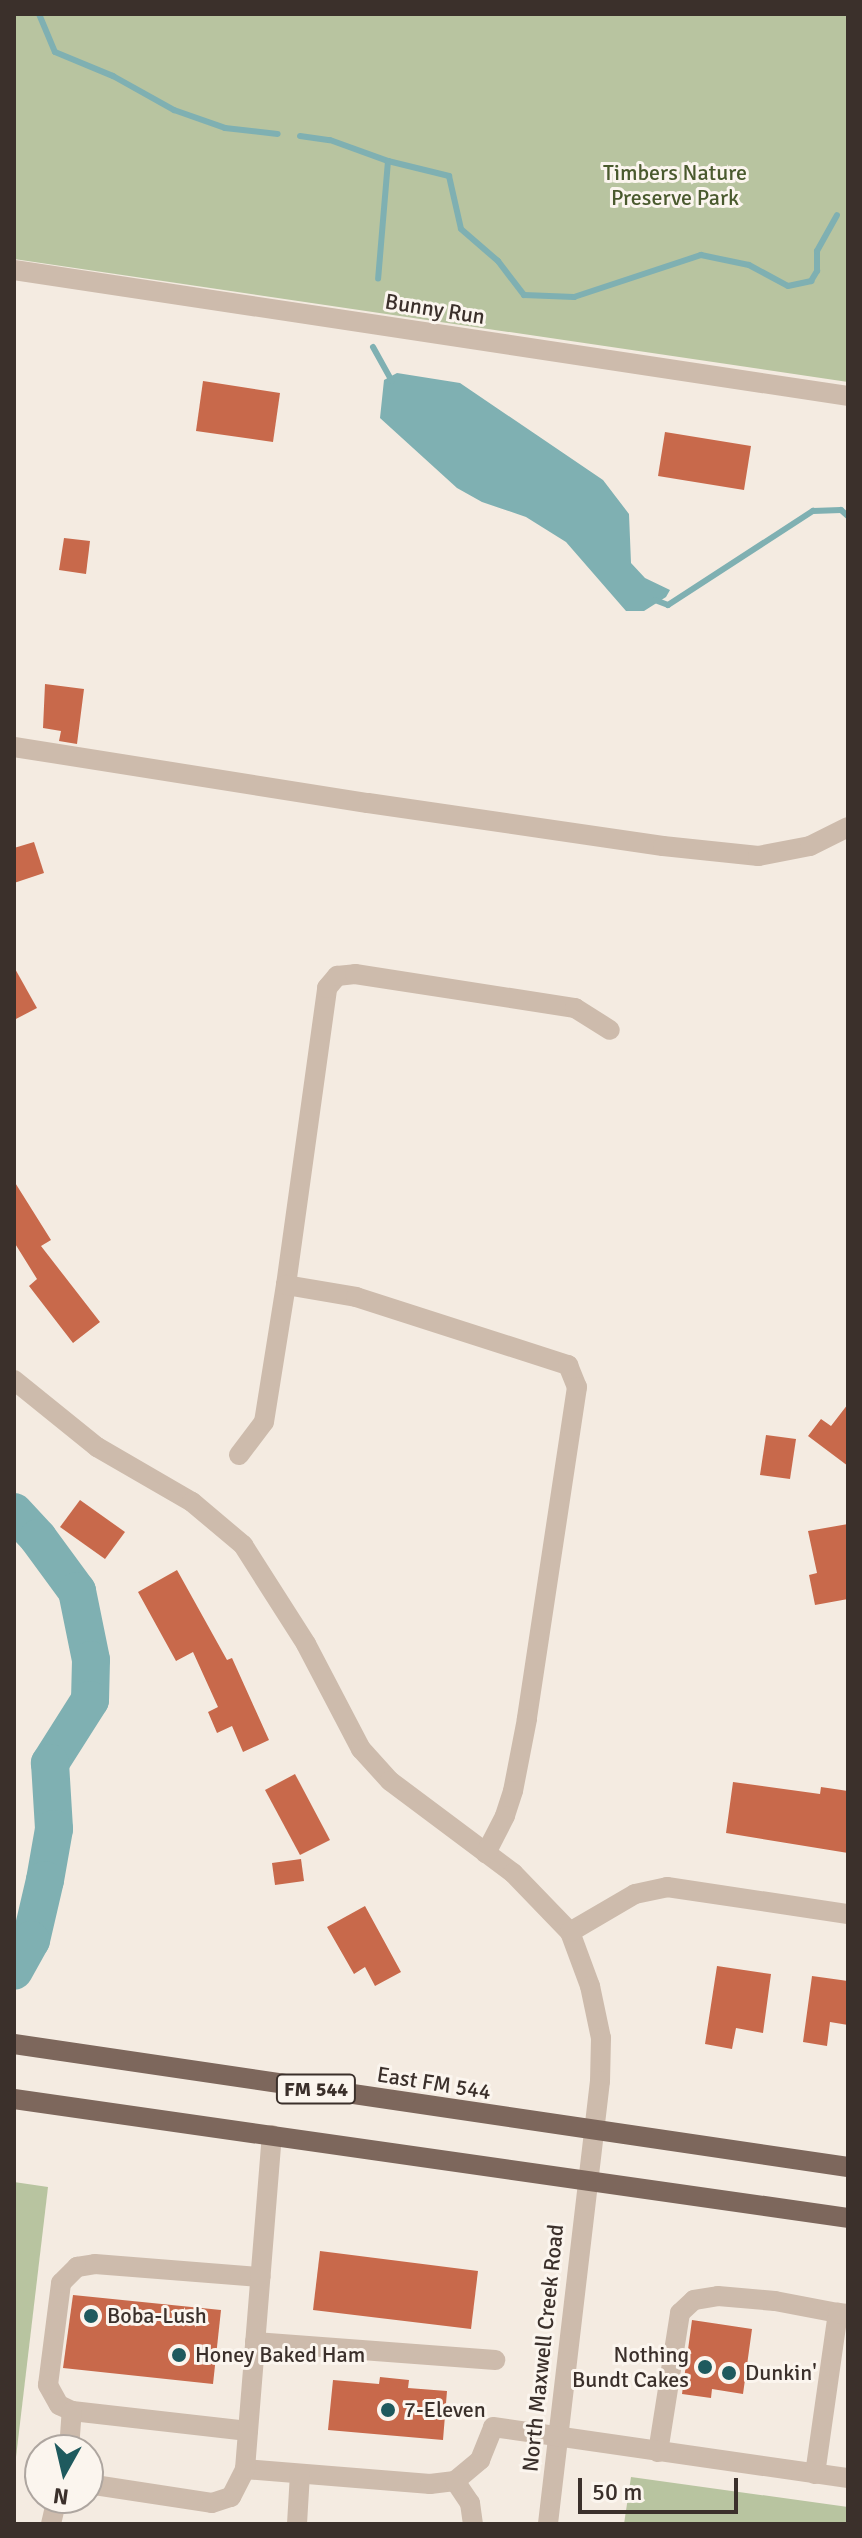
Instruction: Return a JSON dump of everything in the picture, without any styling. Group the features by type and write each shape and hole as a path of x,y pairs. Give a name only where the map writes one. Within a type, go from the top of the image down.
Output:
{"main road":[{"name":"East FM 544","path":"14,2044 848,2167"},
{"name":"FM 544","path":"14,2099 586,2178 848,2218"}],"street":[{"name":"Bunny Run","path":"14,270 848,396"},
{"path":"14,747 368,803 663,846 758,856 810,846 848,827"},
{"path":"239,1455 264,1422 327,988 337,976 355,974 575,1008 610,1030"},
{"path":"286,1285 356,1297 568,1365 577,1387 513,1791 505,1816 486,1853"},
{"path":"14,1380 97,1447 192,1502 243,1545 306,1644 361,1749 390,1781 486,1853 545,1903 570,1932 635,1894 667,1887 848,1914"},
{"name":"North Maxwell Creek Road","path":"548,2524 586,2178 600,2081 601,2038 590,1986 570,1932"},
{"path":"104,2486 212,2503 231,2497 245,2469 272,2135"},
{"path":"248,2431 72,2411 59,2405 48,2385 61,2283 77,2267 95,2264 260,2277"},
{"path":"658,2452 680,2313 694,2300 731,2297 843,2314 815,2474"},
{"path":"255,2342 495,2360"},
{"path":"70,2434 72,2411"},
{"path":"245,2469 430,2484 455,2481 480,2460 493,2427 558,2439 848,2478"},
{"path":"297,2524 300,2474"},
{"path":"455,2481 470,2503 473,2524"}],"green space":[{"name":"Timbers Nature Preserve Park","path":"14,14 848,14 848,382 14,259"},
{"path":"14,2182 48,2187 14,2474"},
{"path":"631,2477 848,2507 848,2524 624,2524"}],"water":[{"path":"397,373 460,383 603,480 629,514 631,563 645,578 670,590 666,597 644,611 626,611 566,542 526,517 482,502 457,488 380,418 384,380"}],"building":[{"path":"203,381 280,393 273,442 196,431"},
{"path":"665,432 751,446 744,490 658,476"},
{"path":"64,538 90,541 86,574 59,570"},
{"path":"45,684 84,689 77,744 59,741 61,731 43,728"},
{"path":"34,842 44,873 14,883 14,848"},
{"path":"14,967 37,1008 14,1020"},
{"path":"14,1181 51,1240 41,1246 100,1322 73,1343 29,1286 37,1279 14,1242"},
{"path":"848,1404 848,1466 808,1436 821,1419 831,1426"},
{"path":"766,1435 796,1439 790,1479 760,1475"},
{"path":"80,1500 125,1532 105,1559 60,1527"},
{"path":"848,1524 848,1599 815,1605 809,1575 817,1573 808,1531"},
{"path":"177,1570 227,1660 232,1658 269,1740 243,1752 232,1726 217,1733 208,1712 218,1707 193,1652 176,1661 138,1592"},
{"path":"295,1774 330,1840 300,1855 265,1790"},
{"path":"733,1782 820,1794 821,1787 848,1791 848,1853 726,1833"},
{"path":"301,1859 304,1881 275,1885 272,1863"},
{"path":"365,1906 401,1972 375,1986 365,1967 354,1974 327,1927"},
{"path":"717,1966 771,1974 763,2033 736,2028 732,2049 705,2044"},
{"path":"812,1976 848,1981 848,2025 830,2022 827,2046 803,2042"},
{"path":"320,2251 478,2271 471,2329 313,2310"},
{"path":"73,2295 221,2310 213,2384 63,2368"},
{"path":"692,2320 752,2329 743,2394 712,2389 711,2398 682,2394"},
{"name":"7-Eleven","path":"380,2377 409,2380 408,2388 447,2391 443,2440 328,2430 333,2380 379,2384"}],"waterway":[{"path":"39,14 55,52 113,76 174,110 225,128 278,134"},
{"path":"300,136 330,140 388,161 378,279"},
{"path":"388,161 449,176 461,229 498,261 524,295 574,297 701,255 749,265 788,286 811,281 817,271 817,251 837,215"},
{"path":"373,347 392,381"},
{"path":"655,600 668,605 813,511 841,510 848,516"},
{"path":"14,1512 38,1538 77,1591 91,1660 90,1700 50,1763 54,1829 31,1940 14,1971"}],"place":[{"name":"Boba-Lush","path":"91,2316"},
{"name":"Honey Baked Ham","path":"179,2355"},
{"name":"Nothing Bundt Cakes","path":"705,2367"},
{"name":"Dunkin'","path":"729,2373"},
{"name":"7-Eleven","path":"388,2410"}]}
